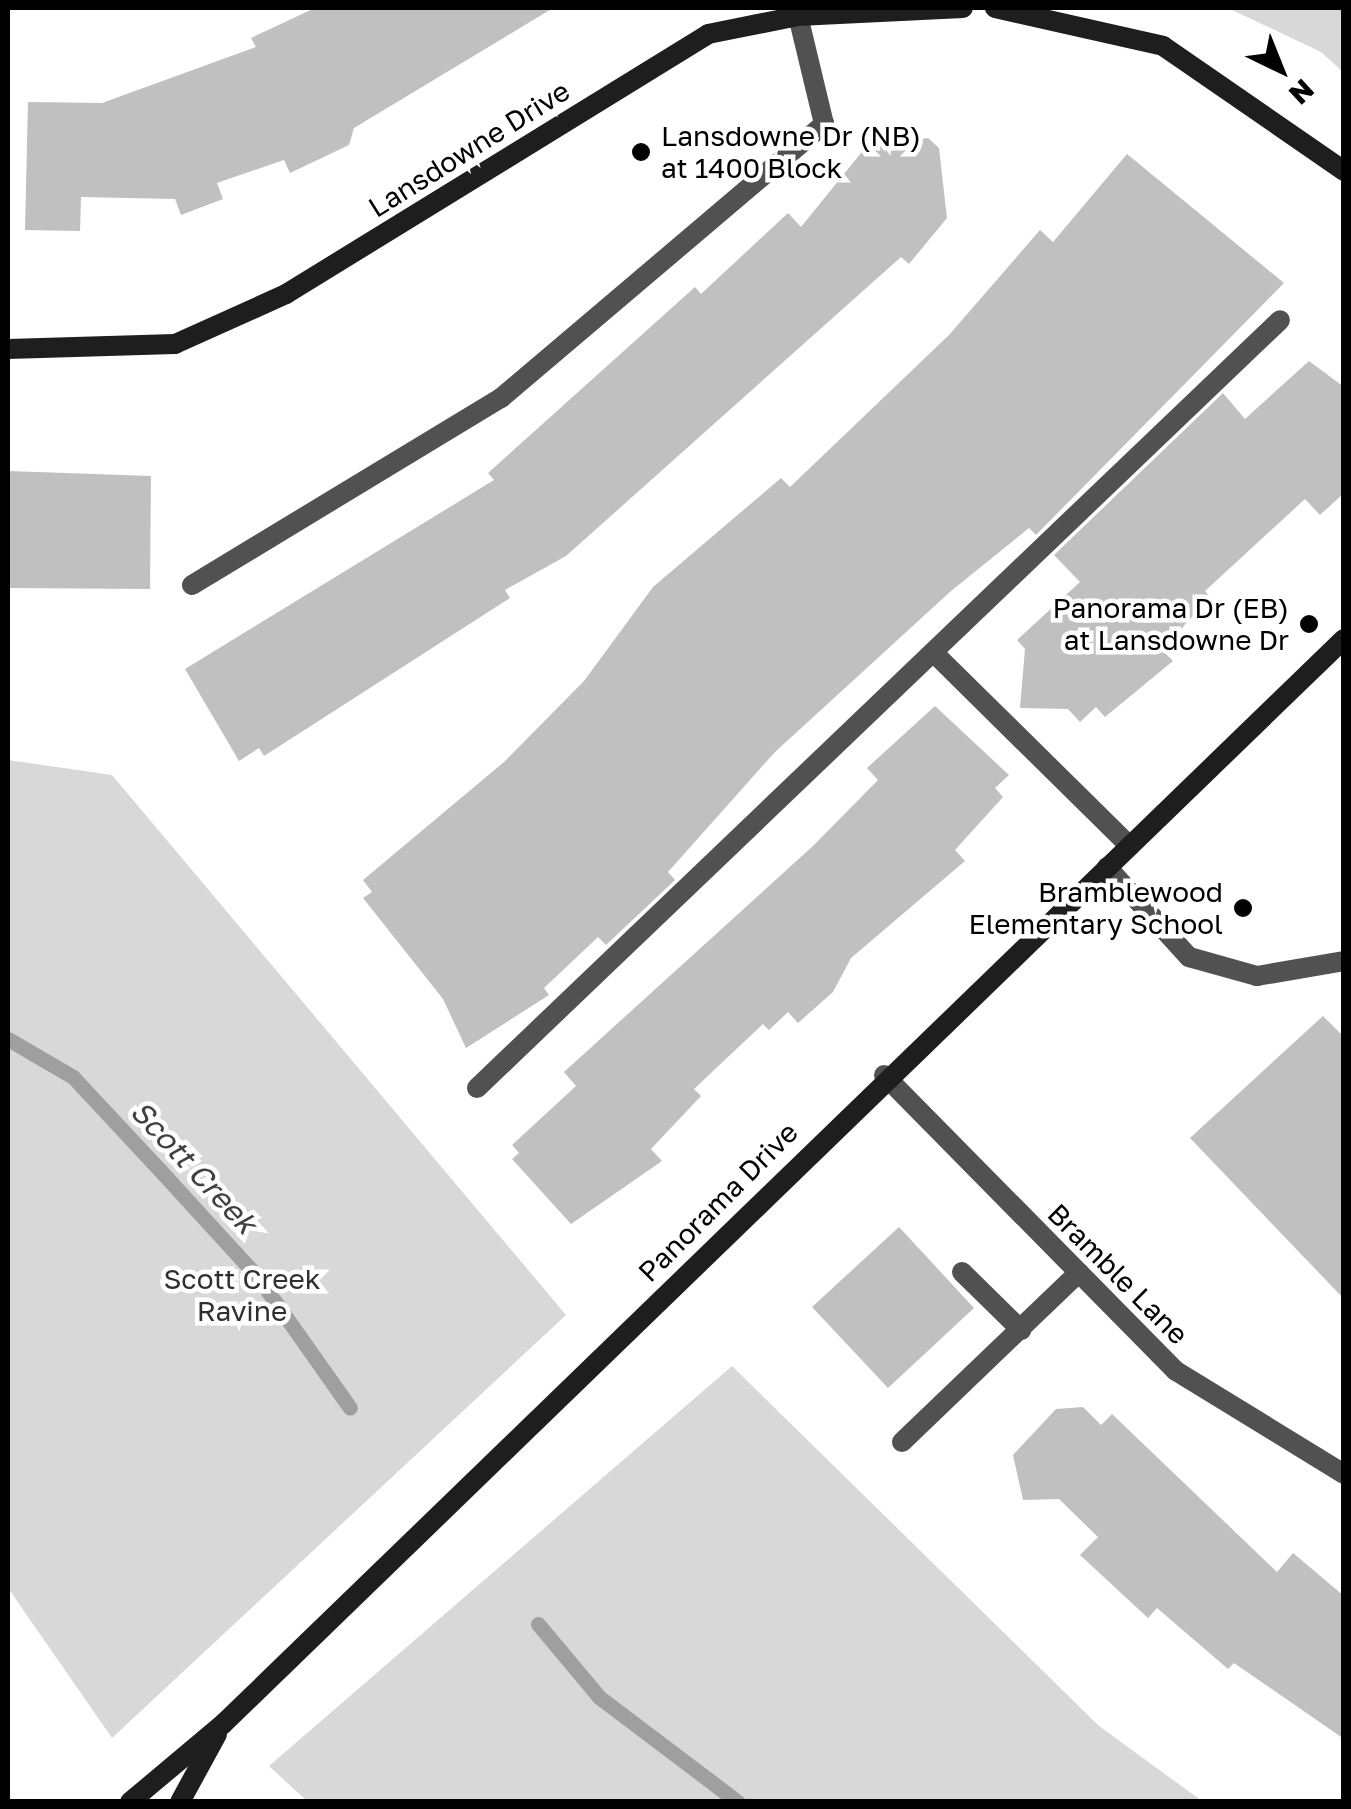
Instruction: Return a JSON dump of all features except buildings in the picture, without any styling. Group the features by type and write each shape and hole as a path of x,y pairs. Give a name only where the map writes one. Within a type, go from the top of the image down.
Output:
{"street":[{"name":"Lansdowne Drive","path":"8,349 175,344 286,294 708,34 798,16 963,8"},
{"path":"995,8 1163,46 1344,170"},
{"path":"192,585 501,398 824,124 798,16"},
{"path":"477,1088 1280,320"},
{"name":"Panorama Drive","path":"130,1802 223,1724 884,1075 1130,846 1344,639"},
{"path":"934,653 1130,846"},
{"path":"1107,867 1189,957 1257,976 1344,960"},
{"name":"Bramble Lane","path":"884,1075 1176,1370 1342,1470"},
{"path":"962,1272 1021,1330"},
{"path":"902,1442 1078,1272"},
{"path":"180,1802 223,1724"}],"green space":[{"path":"1228,8 1343,8 1343,72 1321,52"},
{"name":"Scott Creek Ravine","path":"8,760 112,775 566,1315 112,1738 8,1588"},
{"path":"732,1366 1099,1726 1202,1801 308,1802 269,1766"}],"waterway":[{"name":"Scott Creek","path":"8,1039 73,1077 168,1179 257,1276 350,1408"},
{"name":"Scott Creek","path":"538,1624 599,1697 738,1802"}],"place":[{"name":"Lansdowne Dr (NB) at 1400 Block","path":"641,152"},
{"name":"Panorama Dr (EB) at Lansdowne Dr","path":"1309,624"},
{"name":"Bramblewood Elementary School","path":"1243,908"}]}
